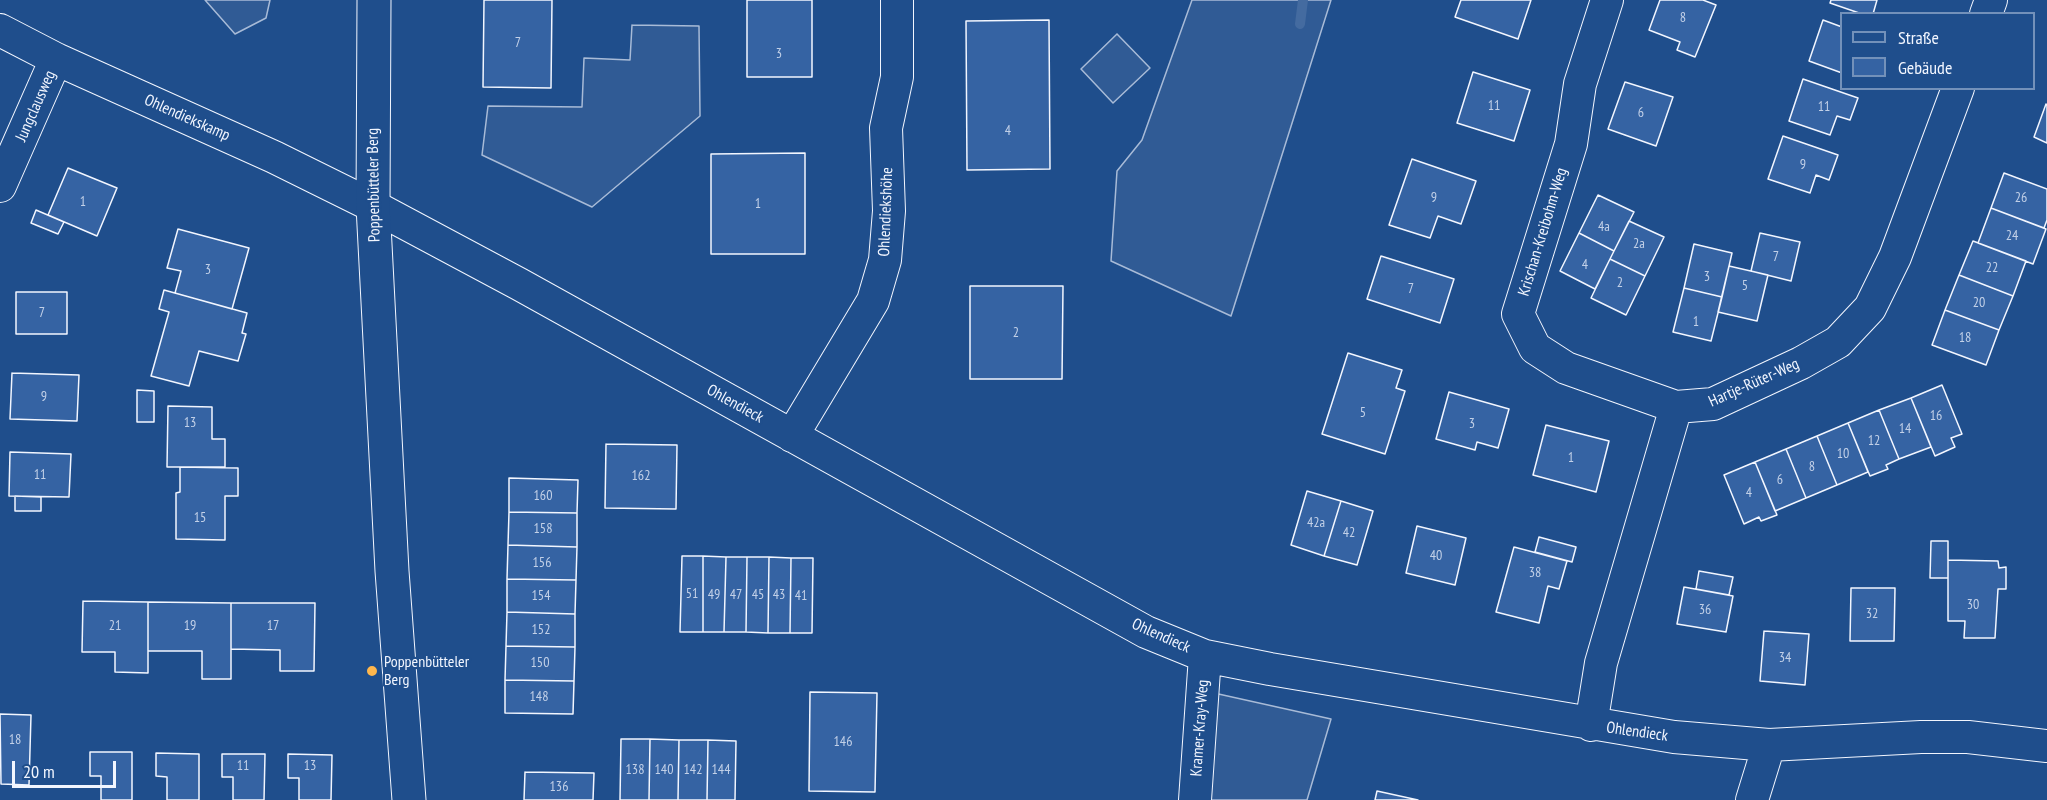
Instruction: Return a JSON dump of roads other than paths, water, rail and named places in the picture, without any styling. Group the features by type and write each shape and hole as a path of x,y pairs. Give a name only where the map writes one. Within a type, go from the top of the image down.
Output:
{"main road":[{"name":"Poppenbütteler Berg","path":"374,0 374,206 392,571 409,800"}],"street":[{"name":"Ohlendiekshöhe","path":"792,436 873,301 885,260 889,211 886,128 897,77 897,0"},
{"name":"Krischan-Kreibohm-Weg","path":"1607,0 1580,84 1571,144 1518,315 1535,348 1566,368 1676,407"},
{"name":"Ohlendiekskamp","path":"0,30 56,59 274,157 374,206"},
{"name":"Jungclausweg","path":"0,186 56,59"},
{"name":"Hartje-Rüter-Weg","path":"1676,407 1713,404 1801,363 1838,342 1870,308 1895,257 1957,90"},
{"name":"Ohlendieck","path":"374,206 1146,632 1205,656 1591,725 1674,737 1769,745 1921,737 1968,737 2047,746"},
{"path":"1591,725 1601,663 1676,407"},
{"name":"Kramer-Kray-Weg","path":"1195,800 1205,656"},
{"path":"1752,800 1769,745"}],"waterway":[{"path":"1300,24 1303,0"}],"place":[{"name":"Poppenbütteler Berg","path":"372,671"}]}
